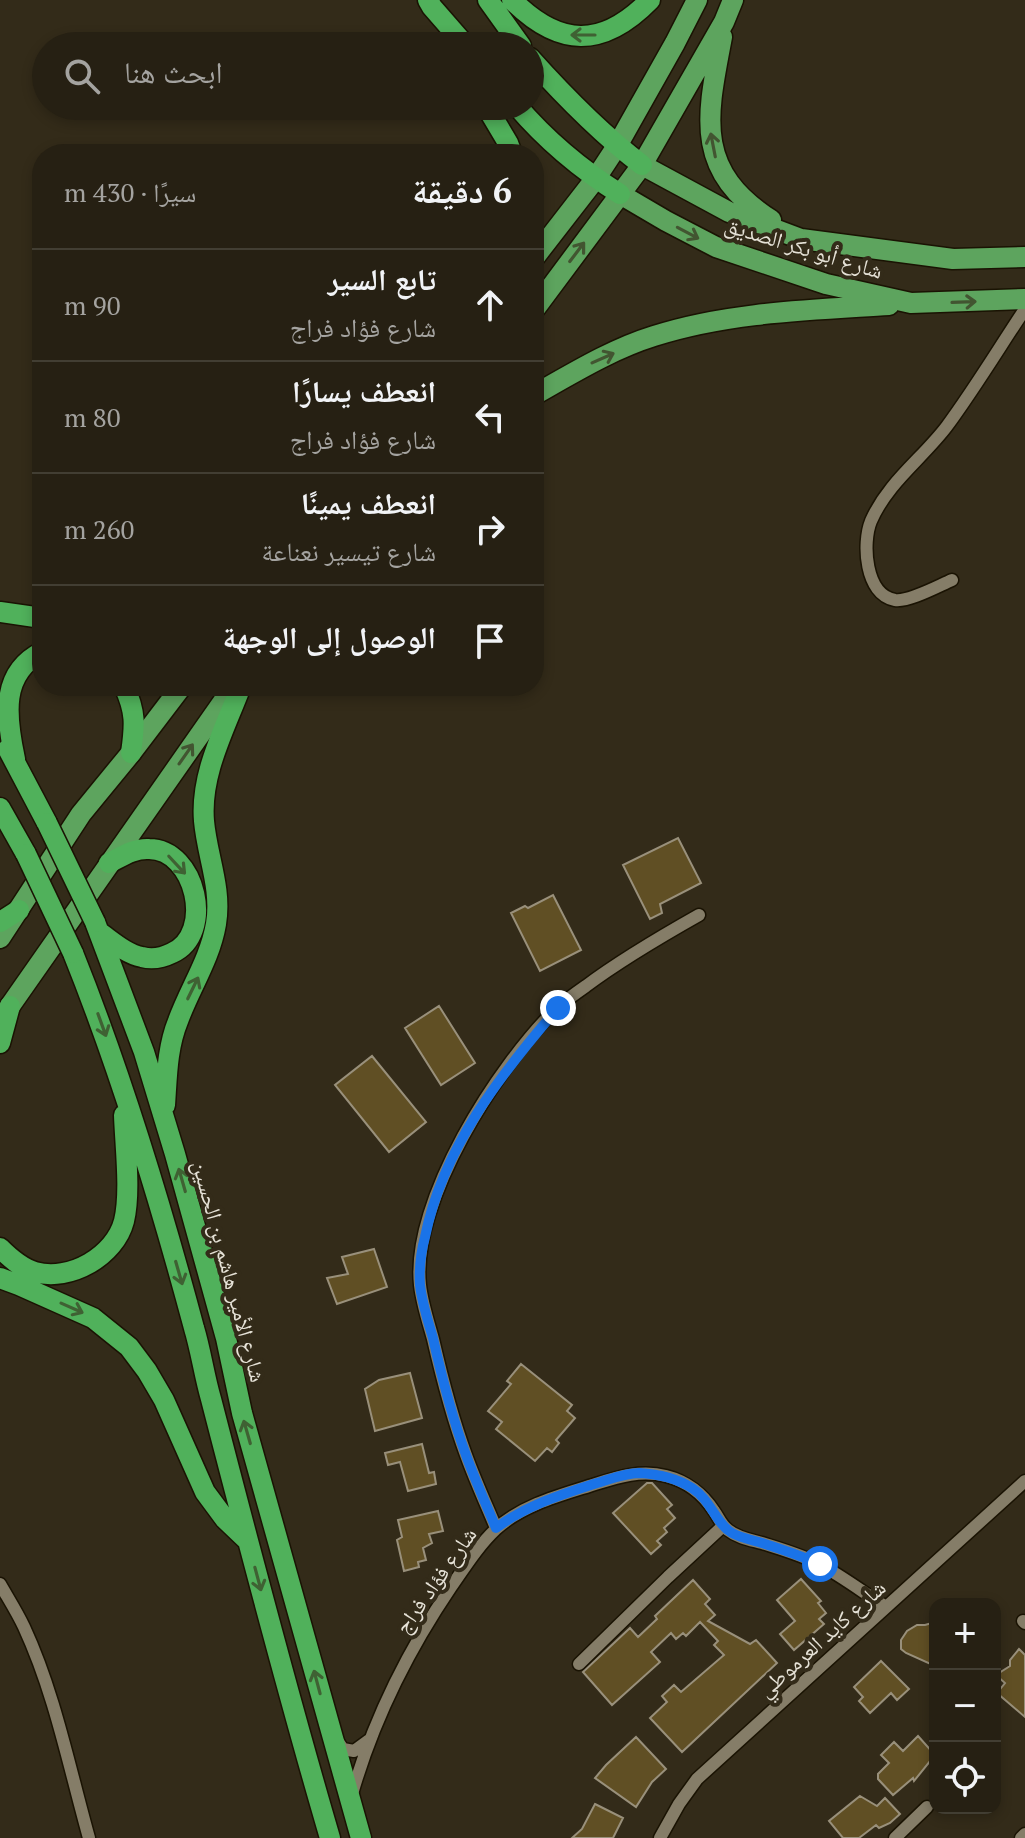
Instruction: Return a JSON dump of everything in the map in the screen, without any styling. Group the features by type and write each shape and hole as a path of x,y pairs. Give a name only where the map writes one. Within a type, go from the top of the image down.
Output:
{"highway":[{"path":"488,0 511,32"},
{"path":"512,0 542,25 581,37 600,35 622,24 650,0"},
{"path":"430,4 443,32"},
{"path":"430,4 454,32"},
{"name":"شارع أبو بكر الصديق","path":"544,74 573,106 642,165"},
{"path":"494,120 508,144"},
{"name":"شارع أبو بكر الصديق","path":"531,120 559,148 620,194"},
{"path":"0,612 32,617"},
{"path":"15,759 5,711 7,686 20,666 32,658"},
{"path":"128,696 135,723 131,753"},
{"path":"164,1117 171,1041 204,965 216,924 219,903 204,822 204,796 210,768 237,696"},
{"name":"شارع الأمير هاشم بن الحسين","path":"0,736 15,759 97,927 144,1052 226,1338 242,1413 361,1838"},
{"path":"0,808 73,953 124,1087 196,1332 248,1542 330,1838"},
{"path":"97,927 132,954 156,959 179,950 193,929 194,894 180,864 159,850 137,850 109,863"},
{"path":"0,922 19,910"},
{"path":"0,1043 5,1015"},
{"path":"0,1248 25,1268 59,1274 95,1260 113,1243 123,1222 126,1204 124,1087"},
{"path":"0,1278 93,1318 129,1347 164,1400 205,1492 225,1519 248,1542"}],"main road":[{"path":"544,245 617,146 697,0"},
{"path":"544,297 642,165 724,22 733,0"},
{"path":"724,22 711,92 711,140 716,158 728,184 754,209 801,239"},
{"name":"شارع أبو بكر الصديق","path":"642,165 729,212 801,239 953,259 1025,257"},
{"name":"شارع أبو بكر الصديق","path":"620,194 716,247 826,284 911,303 1025,299"},
{"path":"544,389 593,361 651,337 686,327 780,312 911,303"},
{"path":"0,938 81,814 174,696"},
{"path":"5,1015 227,696"}],"street":[{"path":"952,580 906,599 888,597 876,587 869,570 866,552 868,530 887,494 946,428 1025,309"},
{"path":"496,1528 466,1455 445,1389 420,1285 422,1251 439,1186 460,1142 490,1092 558,1008 618,961 699,915"},
{"name":"شارع فؤاد فراج","path":"350,1800 371,1738 410,1653 470,1559 496,1528 538,1503 626,1475 638,1473 669,1477 693,1488 706,1499 723,1526 732,1533 820,1564 886,1607"},
{"name":"شارع كايد العرموطي","path":"660,1838 697,1779 1025,1481"},
{"path":"579,1664 723,1526"},
{"path":"0,1584 24,1627 45,1681 89,1838"},
{"path":"332,1734 343,1749 354,1751 371,1738"},
{"path":"895,1838 927,1807"}],"building":[{"path":"678,838 701,883 660,904 662,913 650,919 623,865"},
{"path":"553,895 581,950 540,971 511,913"},
{"path":"439,1006 475,1063 441,1085 405,1028"},
{"path":"372,1056 426,1122 389,1152 335,1085"},
{"path":"374,1249 387,1287 337,1304 327,1278 348,1274 342,1257"},
{"path":"521,1364 572,1405 567,1411 575,1418 556,1440 559,1443 552,1452 547,1448 535,1461 496,1429 502,1422 488,1411 511,1384 507,1381"},
{"path":"410,1373 422,1418 375,1431 365,1389 379,1380"},
{"path":"422,1444 429,1473 434,1472 436,1484 408,1491 400,1462 388,1465 385,1453"},
{"path":"647,1483 652,1483 672,1505 667,1509 675,1518 664,1528 667,1532 657,1541 661,1545 651,1554 613,1513"},
{"path":"438,1511 443,1531 429,1534 432,1543 423,1548 426,1560 418,1562 419,1567 404,1571 397,1540 402,1537 398,1520"},
{"path":"801,1579 821,1601 818,1603 826,1613 819,1619 824,1624 794,1650 780,1634 795,1621 777,1600"},
{"path":"693,1580 710,1599 705,1604 715,1615 708,1621 750,1644 756,1640 777,1663 682,1752 650,1718 667,1702 662,1696 674,1685 681,1692 724,1655 714,1645 718,1641 700,1622 686,1636 683,1633 676,1639 671,1633 651,1652 660,1662 612,1705 583,1672 630,1628 638,1637"},
{"path":"929,1624 929,1663 901,1649 901,1640 907,1631 917,1625"},
{"path":"1019,1649 1025,1655 1025,1717 1001,1696 1001,1688 1005,1683 1001,1679 1001,1672 1010,1666 1010,1660"},
{"path":"881,1661 909,1689 897,1700 891,1693 870,1713 859,1701 863,1697 854,1687"},
{"path":"918,1736 929,1748 929,1762 914,1781 913,1778 893,1795 878,1779 878,1774 889,1763 881,1755 894,1742 903,1751"},
{"path":"636,1737 666,1769 652,1782 636,1807 595,1778"},
{"path":"860,1796 877,1806 885,1798 900,1814 890,1823 879,1828 876,1825 859,1838 843,1838 829,1821"},
{"path":"595,1804 623,1818 613,1838 572,1838 582,1829"}],"route":[{"path":"558,1008 490,1092 460,1142 439,1186 422,1251 420,1285 445,1389 466,1455 496,1528 538,1503 568,1493 626,1475 658,1475 693,1488 706,1499 723,1526 732,1533 820,1564"}]}
